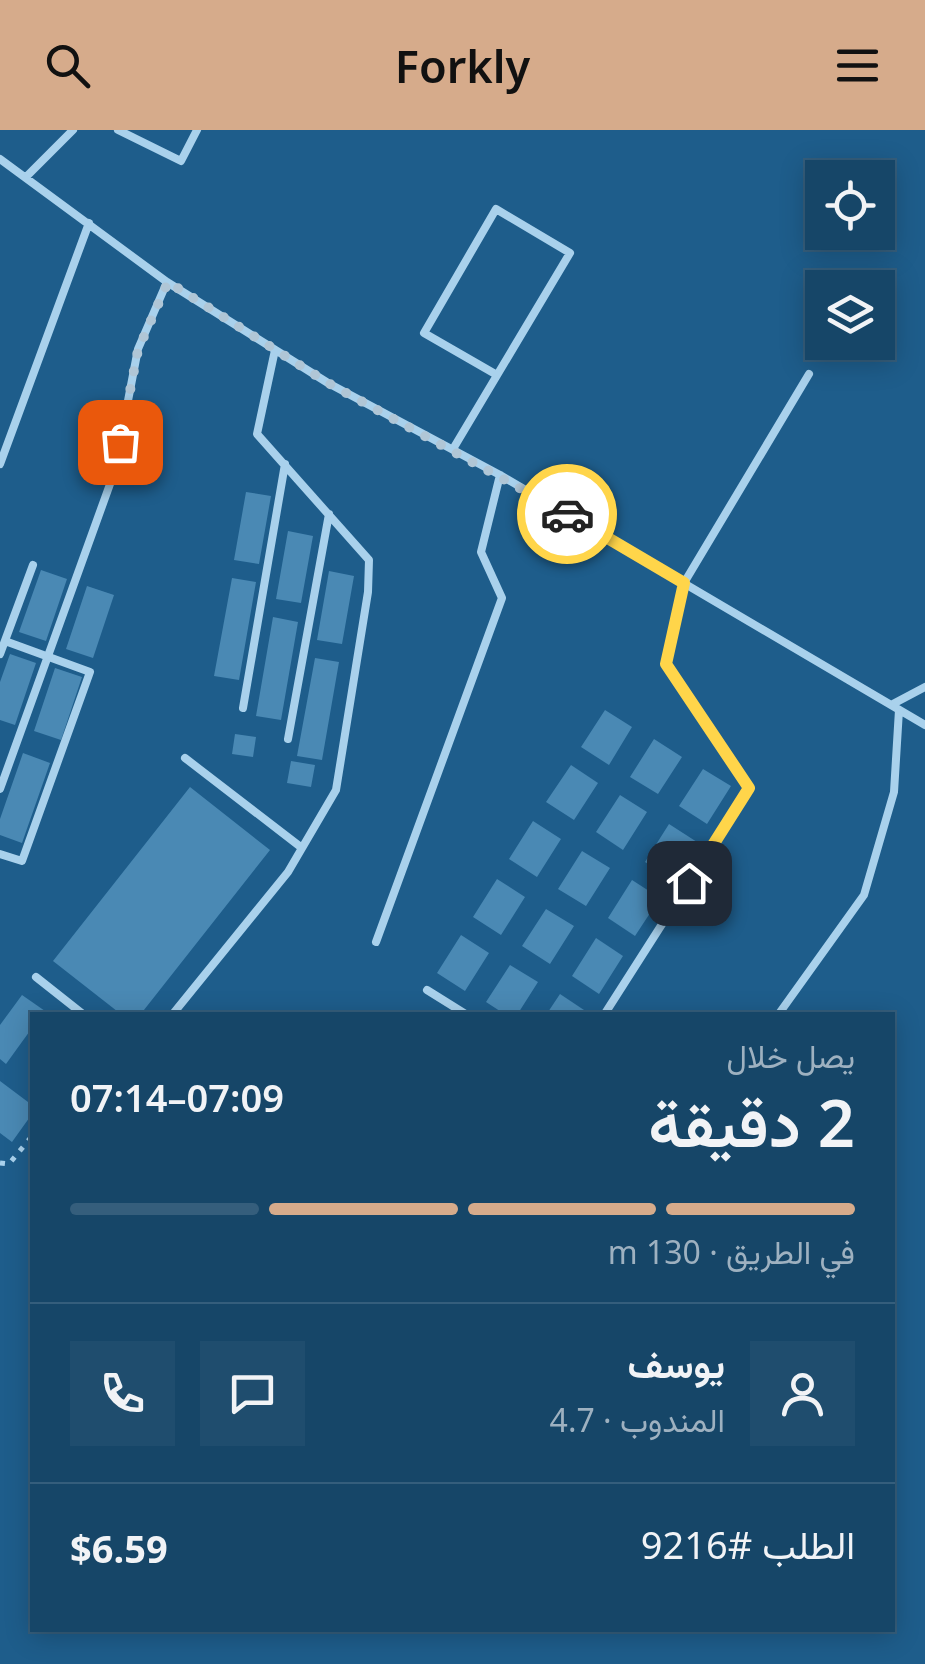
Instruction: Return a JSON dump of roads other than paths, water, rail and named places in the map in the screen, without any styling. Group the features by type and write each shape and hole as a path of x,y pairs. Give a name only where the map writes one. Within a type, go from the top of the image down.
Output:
{"lane":[{"path":"26,177 73,130"},
{"path":"118,130 181,162 197,130"},
{"path":"0,159 168,282 276,350 500,474 925,725"},
{"path":"453,449 497,375 570,252 496,209 424,333 497,375"},
{"path":"0,464 88,223"},
{"path":"0,789 114,473 138,350 168,282"},
{"path":"174,1012 288,872 336,790 368,592 368,560 258,434 276,350"},
{"path":"606,1012 749,788 666,664 684,583 808,374"},
{"path":"243,708 286,464"},
{"path":"376,942 502,598 481,552 500,474"},
{"path":"288,739 329,514"},
{"path":"0,654 33,565"},
{"path":"0,854 22,861 90,672 4,642"},
{"path":"895,707 925,687"},
{"path":"780,1012 864,894 894,792 895,707"},
{"path":"184,758 302,848"},
{"path":"36,977 80,1012"},
{"path":"427,990 462,1012"}]}
